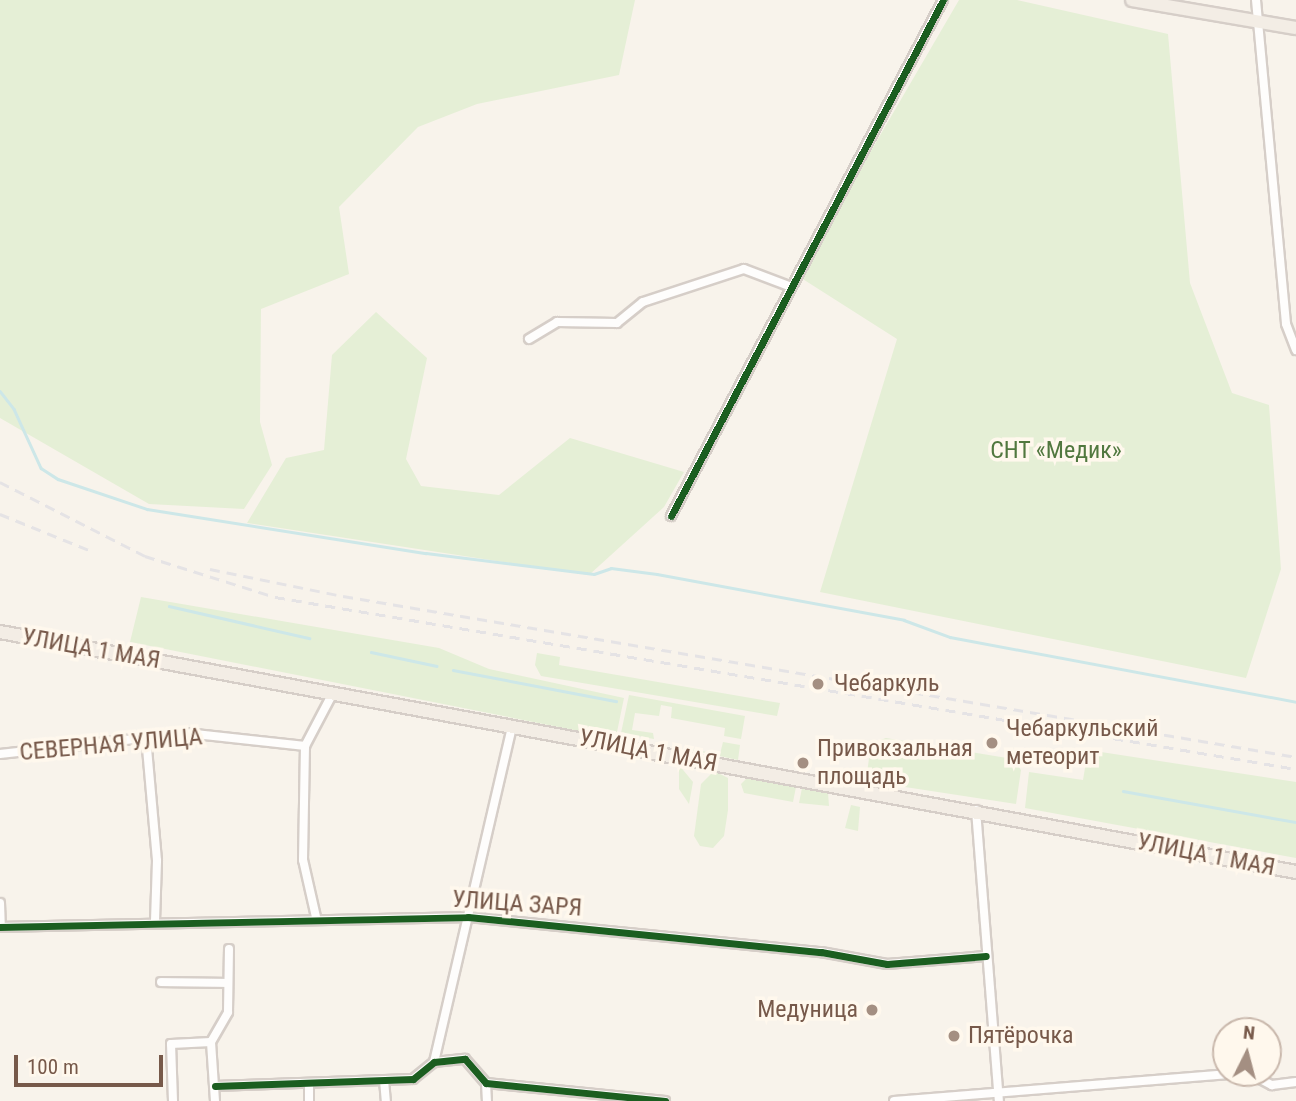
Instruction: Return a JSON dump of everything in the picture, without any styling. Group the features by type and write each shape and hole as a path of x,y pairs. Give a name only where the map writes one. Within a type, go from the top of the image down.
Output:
{"main road":[{"path":"1132,0 1296,28"},
{"name":"УЛИЦА 1 МАЯ","path":"0,632 976,810 1296,872"}],"street":[{"path":"671,516 789,286 943,0"},
{"path":"1256,0 1286,324 1296,350"},
{"path":"529,339 557,322 617,324 643,302 744,269 789,286"},
{"path":"316,917 303,860 305,746 333,693"},
{"path":"434,1062 512,726"},
{"name":"СЕВЕРНАЯ УЛИЦА","path":"0,754 186,733 305,746"},
{"path":"146,737 157,861 155,921"},
{"path":"976,810 998,1096"},
{"path":"0,903 1,927"},
{"name":"УЛИЦА ЗАРЯ","path":"1,927 316,917 468,916 821,953 887,964 986,956"},
{"path":"215,1101 211,1042 228,1012 229,948"},
{"path":"161,982 228,983"},
{"path":"173,1101 171,1044 211,1042"},
{"path":"215,1086 413,1079 434,1062 465,1059 486,1083 487,1101"},
{"path":"894,1101 998,1096 1212,1076"},
{"path":"384,1080 386,1101"},
{"path":"486,1083 665,1101"},
{"path":"309,1084 309,1101"}],"green space":[{"path":"0,0 635,0 619,75 477,104 418,127 339,207 349,274 261,309 260,422 272,465 244,509 149,504 0,418"},
{"name":"СНТ «Медик»","path":"959,0 1017,0 1168,34 1190,283 1232,393 1269,405 1281,569 1246,678 820,592 897,339 798,276"},
{"path":"376,312 427,358 406,459 421,486 499,495 570,438 684,472 664,507 589,575 247,523 286,458 324,450 332,355"},
{"path":"141,597 439,648 489,669 624,698 617,732 604,736 130,642"},
{"path":"537,653 560,657 559,665 780,703 777,716 541,676 535,665"},
{"path":"629,695 745,716 741,739 724,736 725,728 671,718 672,707 661,705 659,716 635,713 632,730 653,733 654,739 621,733"},
{"path":"886,738 1013,759 1021,770 1016,804 866,781 871,743"},
{"path":"723,742 740,745 738,760 682,748 720,754"},
{"path":"1088,750 1296,782 1296,858 1025,808 1029,772 1083,780"},
{"path":"679,765 693,782 689,804 679,789"},
{"path":"714,771 728,778 728,810 724,836 713,848 700,846 694,836 701,784"},
{"path":"747,778 796,787 793,802 744,793 741,784"},
{"path":"802,788 828,793 829,806 799,803"},
{"path":"851,805 860,807 858,831 845,828"}],"waterway":[{"path":"0,391 14,409 41,468 58,479 147,509 426,553 594,574 611,568 657,574 904,620 950,637 1296,702"},
{"path":"169,606 309,638"},
{"path":"371,652 437,666"},
{"path":"453,670 616,701"},
{"path":"1123,791 1296,822"}],"railway":[{"path":"0,482 145,556 275,597 1296,769"},
{"path":"0,514 94,552"},
{"path":"210,569 343,596 1296,757"}],"cycle path":[{"path":"671,516 943,0"},
{"path":"0,927 468,917 821,952 887,964 986,956"},
{"path":"215,1086 413,1079 434,1062 465,1059 486,1083 665,1101"}],"place":[{"name":"Чебаркуль","path":"818,684"},
{"name":"Чебаркульский метеорит","path":"992,743"},
{"name":"Привокзальная площадь","path":"803,763"},
{"name":"Медуница","path":"872,1010"},
{"name":"Пятёрочка","path":"954,1036"}]}
